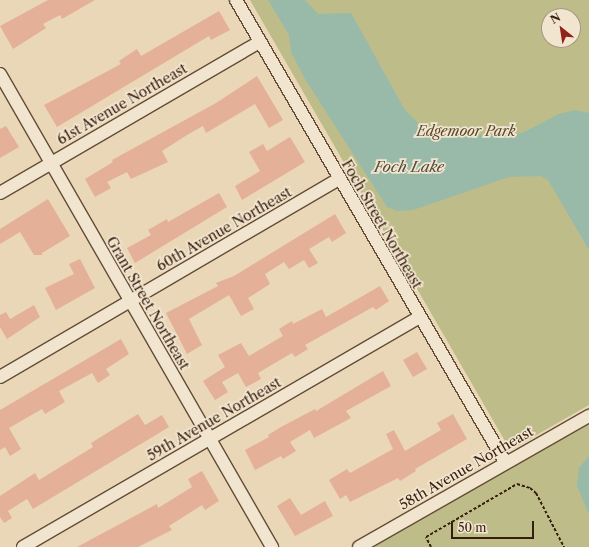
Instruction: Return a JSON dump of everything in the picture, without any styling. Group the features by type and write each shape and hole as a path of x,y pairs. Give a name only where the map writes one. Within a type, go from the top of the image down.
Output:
{"street":[{"name":"Foch Street Northeast","path":"236,0 419,317 505,462"},
{"name":"61st Avenue Northeast","path":"0,193 259,42"},
{"name":"Grant Street Northeast","path":"0,74 272,547"},
{"name":"60th Avenue Northeast","path":"0,377 339,179"},
{"name":"59th Avenue Northeast","path":"23,547 419,317"},
{"name":"58th Avenue Northeast","path":"359,547 505,462 589,416"}],"path":[{"path":"431,547 426,537 517,484 530,488 536,493 564,547"}],"green space":[{"name":"Edgemoor Park","path":"250,0 589,0 589,405 519,445 510,446 505,441"},
{"path":"589,421 589,547 370,547"}],"water":[{"name":"Foch Lake","path":"268,0 305,0 318,14 351,13 405,110 421,126 441,136 522,133 559,114 574,110 589,113 589,250 548,180 540,176 509,177 413,210 397,211 387,207 305,79 291,52 289,35"},
{"path":"589,456 589,514 577,486 579,468"}],"building":[{"path":"48,0 95,0 62,19 60,15 43,24 46,28 13,49 0,26"},
{"path":"219,11 230,30 211,40 209,36 57,127 44,105 121,64 119,61 137,49 141,56"},
{"path":"257,76 283,120 269,128 255,104 206,133 203,126 187,135 162,151 168,162 131,179 127,172 107,182 111,188 95,197 85,179 113,162 112,160 216,103"},
{"path":"6,126 19,147 0,158 0,129"},
{"path":"290,137 305,162 242,200 235,186 260,171 249,152 263,144 267,151"},
{"path":"219,193 227,207 135,263 127,248 151,235 148,230 167,219 168,222"},
{"path":"48,199 70,236 42,253 42,255 34,255 20,232 0,244 0,229"},
{"path":"335,214 346,233 332,242 329,237 309,249 318,263 309,268 304,260 289,269 284,262 265,274 270,284 248,298 254,309 241,316 229,295 189,319 202,345 187,354 166,313 218,286 216,283 234,276"},
{"path":"80,259 95,288 56,310 45,288 74,274 69,264"},
{"path":"380,286 389,301 376,310 373,307 305,345 308,349 295,357 292,353 258,373 261,379 246,387 238,373 222,382 228,392 215,400 203,381 225,367 218,355 241,343 249,356 283,336 279,329 292,321 293,324 322,309 326,317"},
{"path":"34,305 40,317 7,339 0,327 0,315 6,312 10,319"},
{"path":"121,339 129,354 106,369 110,375 98,383 92,373 59,391 65,402 45,414 42,409 9,428 21,449 10,456 5,447 0,450 0,410"},
{"path":"417,352 427,369 413,377 403,360"},
{"path":"383,371 391,386 346,411 351,418 314,438 310,430 290,442 296,451 283,459 281,456 255,470 245,450 269,437 268,435 281,427 315,409 316,411"},
{"path":"138,414 145,425 162,415 169,427 33,509 27,499 8,511 12,518 4,523 0,517 0,496 35,473 39,480 93,447 91,443"},
{"path":"453,414 467,439 415,469 416,471 400,481 398,478 350,502 346,495 340,499 329,480 347,469 350,473 393,449 386,434 394,430 405,451 441,430 437,423"},
{"path":"202,471 219,501 205,510 202,505 169,526 172,530 138,547 77,547 157,504 158,508 192,487 188,479"},
{"path":"290,498 301,515 325,501 333,516 295,536 277,506"}]}
